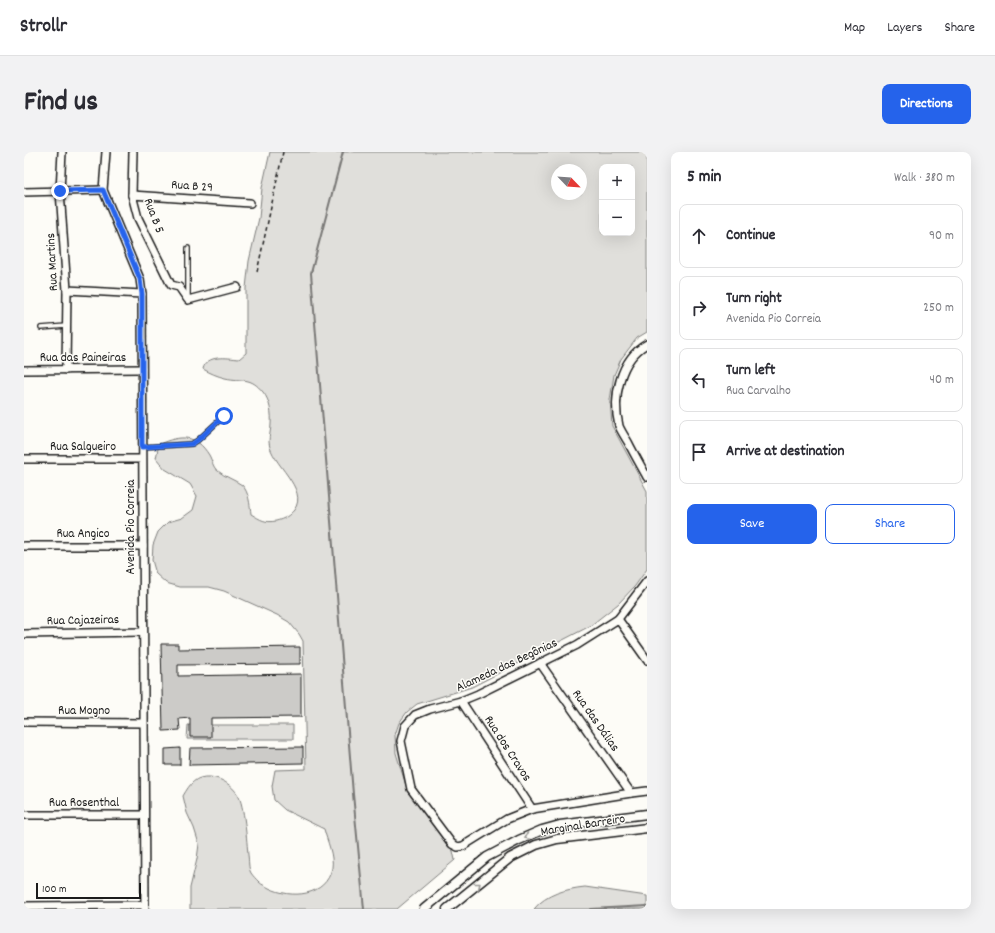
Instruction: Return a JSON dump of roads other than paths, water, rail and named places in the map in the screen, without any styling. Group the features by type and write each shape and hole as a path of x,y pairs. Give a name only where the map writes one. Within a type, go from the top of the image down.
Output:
{"street":[{"name":"Rua Martins","path":"62,152 60,191 67,290 66,370"},
{"name":"Avenida Pio Correia","path":"106,152 103,190 140,279 142,294 145,907"},
{"name":"Rua B 5","path":"133,152 132,195 138,218 171,285 179,288 188,300"},
{"path":"24,192 103,190"},
{"name":"Rua B 29","path":"132,195 250,203"},
{"path":"188,300 237,286"},
{"path":"67,290 142,294"},
{"path":"647,344 639,348 627,364 618,386 617,405 619,427 647,477"},
{"name":"Rua das Paineiras","path":"24,370 142,369"},
{"name":"Rua Salgueiro","path":"24,459 142,459"},
{"name":"Rua Angico","path":"24,546 143,546"},
{"name":"Alameda das Begônias","path":"532,809 507,819 463,846 458,847 452,844 411,789 401,741 404,726 415,715 430,709 461,702 577,645 618,619 647,581"},
{"path":"618,619 647,660"},
{"name":"Rua Cajazeiras","path":"24,634 143,632"},
{"name":"Rua das Dálias","path":"540,663 631,793"},
{"name":"Rua dos Cravos","path":"461,702 532,809"},
{"name":"Rua Mogno","path":"24,722 143,723"},
{"path":"532,809 647,791"},
{"name":"Marginal Barreiro","path":"424,909 487,857 519,840 560,825 647,814"},
{"name":"Rua Rosenthal","path":"24,816 144,815"},
{"name":"Marginal Barreiro","path":"447,909 510,858 536,845 557,839 647,828"},
{"path":"24,906 145,907"}],"lane":[{"path":"188,248 188,300"},
{"path":"41,328 66,326"},
{"path":"142,447 192,444 224,416"}],"waterway":[{"path":"343,152 311,273 353,794 364,909"},
{"path":"591,909 647,906"}]}
